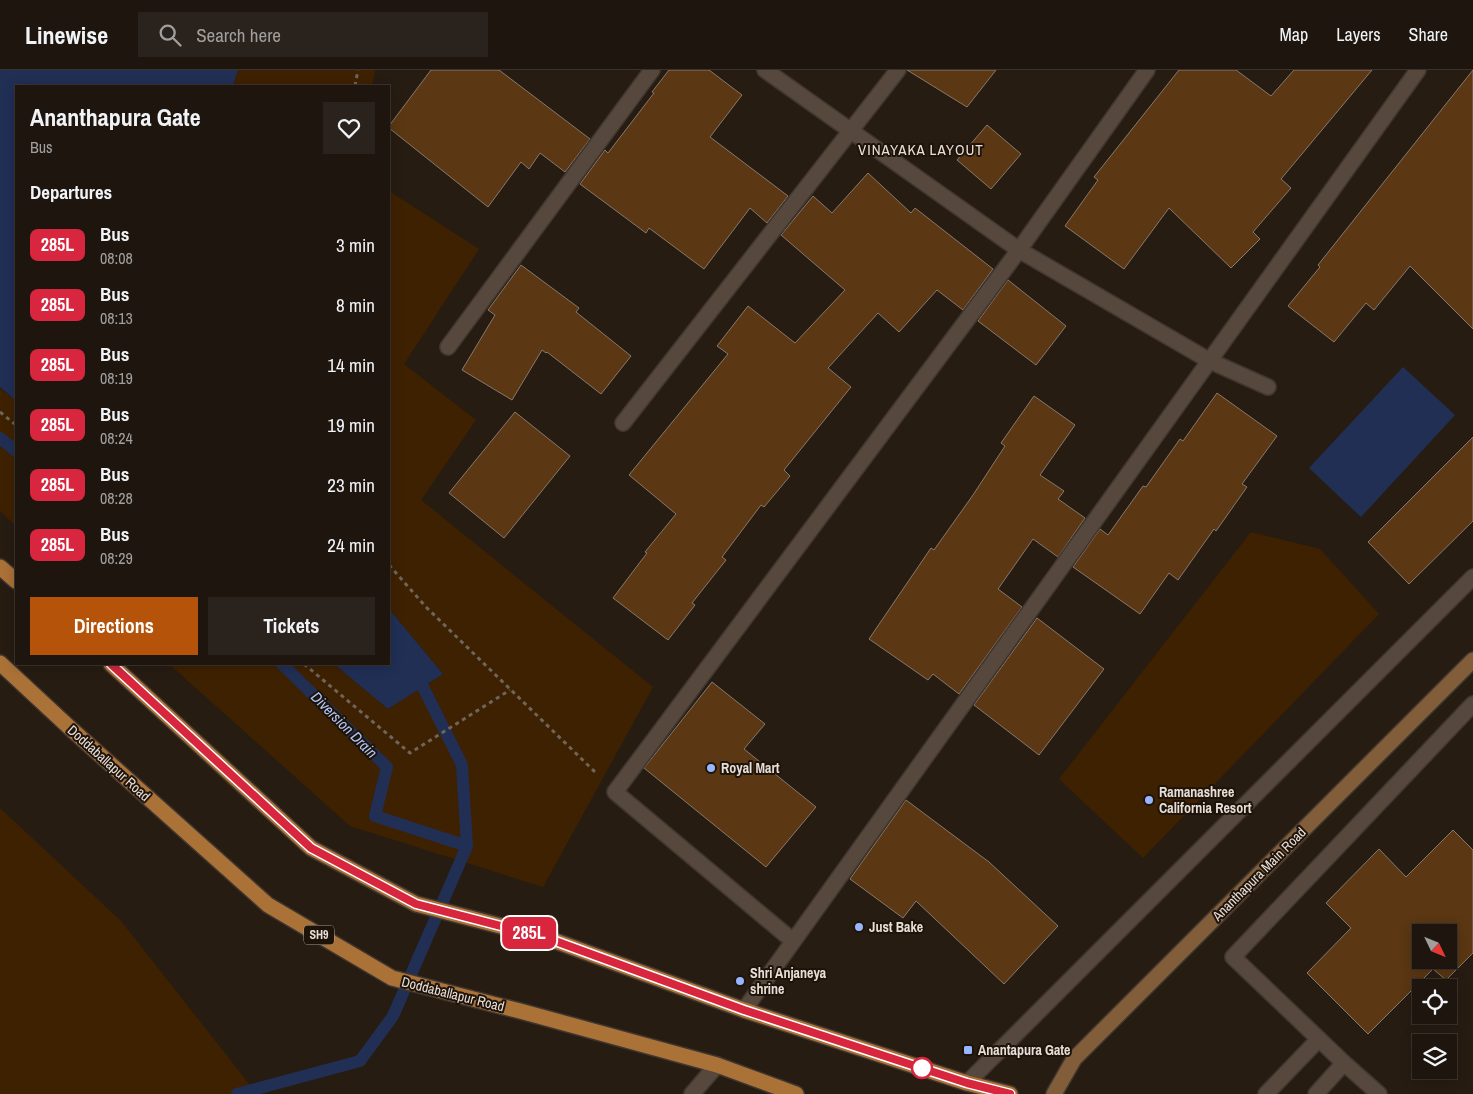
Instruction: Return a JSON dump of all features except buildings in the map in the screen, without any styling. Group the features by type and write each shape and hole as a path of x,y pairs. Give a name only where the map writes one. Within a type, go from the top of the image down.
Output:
{"main road":[{"path":"0,567 15,580"},
{"name":"Doddaballapur Road","path":"0,662 77,734 268,905 392,978 717,1065 796,1094"},
{"path":"112,665 311,848 416,904 547,938 744,1010 967,1083 1010,1094"}],"street":[{"path":"448,347 652,70"},
{"path":"765,70 1019,250 1210,361 1268,387"},
{"path":"623,423 898,70"},
{"path":"794,941 615,792 1019,250 1148,70"},
{"path":"744,1010 1418,70"},
{"path":"967,1083 1473,577"},
{"name":"Ananthapura Main Road","path":"1054,1094 1074,1059 1473,660"},
{"path":"1379,1094 1344,1064 1233,958 1473,704"},
{"path":"1266,1094 1319,1039"},
{"path":"1316,1094 1344,1064"},
{"path":"692,1094 717,1065"}],"path":[{"path":"355,85 358,70"},
{"path":"0,412 15,423"},
{"path":"390,566 426,607 615,792"},
{"path":"305,665 410,754 510,690"}],"shaded area":[{"path":"238,70 375,70 372,85 233,85"},
{"path":"390,192 479,249 404,364 476,420 421,500 653,687 543,887 350,826 170,665 335,665 388,709 443,674 390,610"},
{"path":"0,388 15,400 15,525 0,511"},
{"path":"1251,532 1320,549 1379,614 1143,858 1059,779"},
{"path":"0,808 121,921 257,1094 0,1094"}],"water":[{"path":"0,70 238,70 233,85 15,85 15,400 0,387"},
{"path":"1403,367 1455,415 1361,517 1309,468"},
{"path":"390,610 443,674 388,709 335,665 390,665"}],"waterway":[{"name":"Diversion Drain","path":"0,438 15,450"},
{"name":"Diversion Drain","path":"283,665 387,767 375,816 467,846"},
{"path":"237,1094 360,1061 393,1016 467,846 462,765 423,687"}],"bus line":[{"name":"285L","path":"112,665 311,848 416,904 547,938 744,1010 967,1083 1010,1094"}],"place":[{"name":"Royal Mart","path":"711,768"},
{"name":"Ramanashree California Resort","path":"1149,800"},
{"name":"Just Bake","path":"859,927"},
{"name":"Shri Anjaneya shrine","path":"740,981"},
{"name":"Anantapura Gate","path":"968,1050"}],"district":[{"name":"VINAYAKA LAYOUT","path":"921,150"}]}
